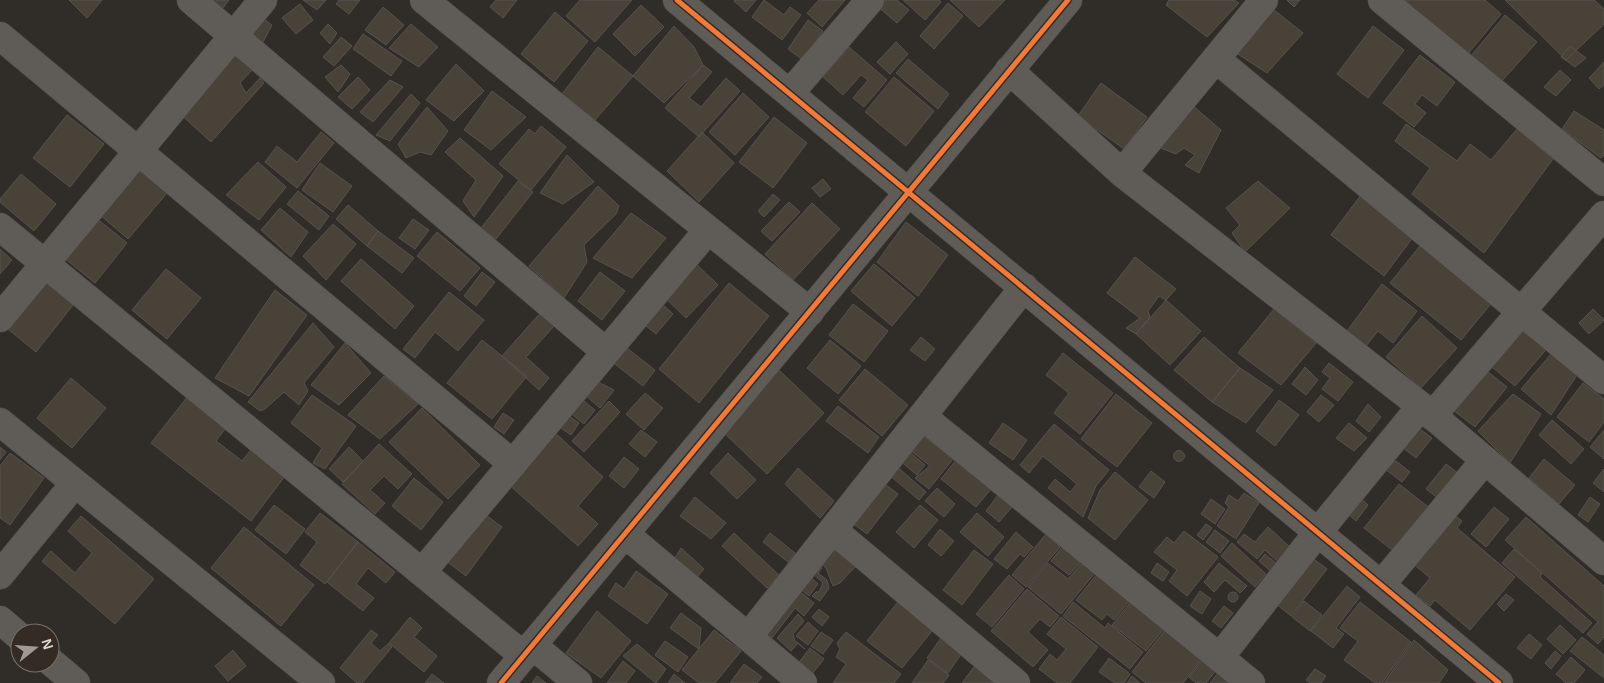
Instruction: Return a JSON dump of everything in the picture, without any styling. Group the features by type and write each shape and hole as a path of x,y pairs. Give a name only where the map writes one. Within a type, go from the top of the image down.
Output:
{"street":[{"path":"191,0 606,352"},
{"path":"0,318 263,0"},
{"path":"424,0 810,312"},
{"path":"677,0 1499,683"},
{"path":"790,93 870,0"},
{"path":"501,683 1068,0"},
{"path":"1122,173 1264,0"},
{"path":"1382,0 1604,182"},
{"path":"0,36 513,464"},
{"path":"1216,59 1604,380"},
{"path":"1009,70 1122,173 1426,411 1604,561"},
{"path":"1220,657 1318,532 1426,411 1522,312 1604,215"},
{"path":"0,227 423,572 528,650 578,683"},
{"path":"423,572 708,230"},
{"path":"748,637 1024,287"},
{"path":"922,416 1252,683"},
{"path":"0,422 321,683"},
{"path":"1381,585 1485,460"},
{"path":"0,575 75,483"},
{"path":"832,530 1016,683"},
{"path":"625,534 803,683"},
{"path":"0,620 10,628"},
{"path":"60,670 76,683"}],"building":[{"path":"69,0 102,0 87,18"},
{"path":"212,0 229,0 223,8"},
{"path":"303,0 326,0 317,10"},
{"path":"339,0 360,0 349,14 336,4"},
{"path":"496,0 517,0 503,18 490,7"},
{"path":"580,0 632,0 595,42 566,16"},
{"path":"735,0 756,0 746,12"},
{"path":"764,0 784,15 790,7 801,15 782,40 752,17"},
{"path":"819,0 845,0 822,27 807,13"},
{"path":"881,0 897,0 909,10 897,23 876,5"},
{"path":"903,0 939,0 941,2 925,20"},
{"path":"950,0 1005,0 979,27"},
{"path":"1169,0 1234,0 1239,3 1207,37 1166,5"},
{"path":"1287,0 1300,0 1294,7"},
{"path":"1399,0 1485,0 1501,14 1467,55"},
{"path":"1505,0 1594,0 1604,9 1604,24 1566,60"},
{"path":"948,3 963,16 934,49 920,36"},
{"path":"300,4 313,20 296,34 282,18"},
{"path":"641,5 664,27 635,56 613,34"},
{"path":"1269,6 1303,33 1267,73 1230,49"},
{"path":"383,7 404,25 386,45 365,30"},
{"path":"555,12 588,41 554,82 521,54"},
{"path":"259,15 272,25 262,44 246,32"},
{"path":"1505,15 1537,42 1501,82 1470,57"},
{"path":"808,20 823,31 803,60 788,49"},
{"path":"328,24 337,33 330,44 320,33"},
{"path":"411,24 438,47 419,67 389,48"},
{"path":"674,26 694,47 703,65 664,103 633,76"},
{"path":"1373,26 1404,50 1368,98 1337,74"},
{"path":"363,34 402,61 391,76 353,49"},
{"path":"341,37 352,46 334,66 323,57"},
{"path":"896,42 908,54 890,74 877,62"},
{"path":"1570,46 1586,58 1575,67 1561,57"},
{"path":"598,47 633,76 595,120 562,94"},
{"path":"849,47 887,80 864,107 853,98 868,80 861,75 843,95 823,77"},
{"path":"231,52 252,70 240,83 246,93 260,78 264,83 211,142 178,112"},
{"path":"1420,55 1455,82 1437,106 1422,95 1415,104 1426,113 1414,127 1383,103"},
{"path":"908,59 949,94 938,109 896,73"},
{"path":"1604,62 1604,85 1599,89 1589,78"},
{"path":"456,64 484,91 454,121 426,100"},
{"path":"341,65 350,74 338,92 325,77"},
{"path":"703,65 712,72 689,98 701,107 726,78 740,91 699,137 665,108"},
{"path":"1560,70 1571,80 1556,96 1544,87"},
{"path":"358,77 370,90 352,109 338,97"},
{"path":"894,77 934,111 906,146 865,112"},
{"path":"390,80 403,87 373,122 360,112"},
{"path":"1101,83 1147,117 1124,149 1078,116"},
{"path":"492,91 526,117 491,150 464,130"},
{"path":"743,93 769,117 735,155 709,132"},
{"path":"411,94 420,103 390,141 376,135"},
{"path":"1193,106 1221,130 1199,173 1185,165 1195,155 1184,148 1176,154 1156,146"},
{"path":"427,107 448,131 431,155 420,152 406,158 398,144"},
{"path":"1574,111 1604,130 1604,155 1601,158 1562,129"},
{"path":"67,115 104,144 70,187 33,158"},
{"path":"774,117 807,143 773,188 739,162"},
{"path":"1406,124 1457,161 1470,144 1491,160 1517,129 1553,159 1484,253 1412,194 1430,168 1395,141"},
{"path":"541,126 566,147 531,190 499,164 529,129 535,134"},
{"path":"321,132 334,143 297,188 265,162 277,146 297,162"},
{"path":"702,132 734,163 699,202 667,171"},
{"path":"460,138 503,176 474,217 463,201 476,180 445,152"},
{"path":"567,155 594,182 563,204 540,193"},
{"path":"258,162 286,187 259,220 226,195"},
{"path":"320,163 352,186 333,212 302,190"},
{"path":"139,168 167,193 128,239 99,214"},
{"path":"21,174 56,204 34,231 0,202 0,199"},
{"path":"823,179 831,189 820,197 812,188"},
{"path":"518,181 533,192 496,239 481,228"},
{"path":"1258,181 1290,208 1245,252 1232,233 1240,225 1226,208"},
{"path":"598,186 619,206 616,214 584,245 587,262 564,298 529,266"},
{"path":"298,191 329,216 319,230 287,204"},
{"path":"773,194 780,200 764,217 758,211"},
{"path":"1361,195 1414,236 1384,276 1331,235"},
{"path":"789,202 800,212 772,241 761,231"},
{"path":"812,203 840,229 793,280 765,254"},
{"path":"348,205 378,231 367,246 336,219"},
{"path":"280,208 308,232 291,257 261,230"},
{"path":"631,213 666,238 632,278 593,258"},
{"path":"95,217 127,243 95,283 63,257"},
{"path":"413,219 429,230 415,249 399,238"},
{"path":"906,222 948,255 918,296 877,262"},
{"path":"333,224 356,244 326,280 303,256"},
{"path":"378,231 414,258 402,273 367,246"},
{"path":"437,232 480,268 460,291 417,256"},
{"path":"1424,241 1495,299 1461,340 1390,283"},
{"path":"0,249 12,260 0,274"},
{"path":"1135,257 1176,289 1166,300 1159,296 1148,311 1150,317 1136,334 1126,328 1140,318 1107,293"},
{"path":"361,259 414,306 395,329 341,281"},
{"path":"693,261 718,285 686,318 661,294"},
{"path":"874,264 915,298 892,326 851,291"},
{"path":"166,269 201,298 167,339 132,310"},
{"path":"482,272 495,282 476,306 464,296"},
{"path":"600,272 625,291 602,320 578,301"},
{"path":"41,279 73,305 36,352 3,325"},
{"path":"729,283 769,316 699,403 659,369"},
{"path":"1382,284 1417,311 1393,343 1378,331 1366,346 1347,331"},
{"path":"275,290 307,315 249,396 215,378"},
{"path":"449,292 484,320 458,351 435,332 415,358 403,349"},
{"path":"1166,300 1201,331 1170,365 1136,334"},
{"path":"662,304 673,314 656,334 645,325"},
{"path":"853,304 888,331 864,362 829,335"},
{"path":"1274,309 1316,343 1281,385 1238,353"},
{"path":"1593,309 1604,320 1589,334 1579,323"},
{"path":"542,311 556,324 526,357 549,378 539,390 502,356"},
{"path":"1422,316 1457,348 1421,388 1386,357"},
{"path":"1521,320 1550,345 1515,386 1486,362"},
{"path":"313,323 334,347 304,383 308,391 299,405 284,392 265,409 260,411 248,402"},
{"path":"921,337 935,349 925,361 910,350"},
{"path":"1204,337 1240,368 1212,402 1174,370"},
{"path":"482,340 527,376 492,419 447,383"},
{"path":"830,340 861,366 838,394 807,368"},
{"path":"345,343 371,373 339,405 311,385"},
{"path":"623,345 655,370 643,386 611,361"},
{"path":"1063,353 1113,393 1080,434 1054,413 1069,393 1046,375"},
{"path":"1552,353 1577,375 1551,415 1521,389"},
{"path":"1329,363 1353,382 1338,401 1322,389 1330,378 1322,372"},
{"path":"1305,367 1318,380 1306,395 1292,384"},
{"path":"1482,367 1507,387 1475,427 1449,407"},
{"path":"1240,368 1273,390 1246,423 1212,402"},
{"path":"865,369 908,405 882,436 839,400"},
{"path":"779,370 824,413 767,474 722,431"},
{"path":"384,376 418,404 380,439 348,415"},
{"path":"71,378 106,408 72,448 37,418"},
{"path":"596,381 614,390 600,408 584,394"},
{"path":"1583,383 1604,399 1604,422 1589,442 1557,417"},
{"path":"192,391 231,421 216,441 242,461 257,442 291,468 251,521 151,443"},
{"path":"645,393 663,408 644,430 626,414"},
{"path":"1116,394 1152,423 1117,467 1081,439"},
{"path":"1513,394 1541,414 1510,463 1478,431"},
{"path":"312,395 356,426 325,469 313,463 322,448 291,423"},
{"path":"1321,395 1334,405 1319,422 1307,412"},
{"path":"580,398 595,410 584,424 569,412"},
{"path":"1279,400 1299,415 1275,446 1256,431"},
{"path":"609,401 620,412 584,452 572,441"},
{"path":"1368,404 1381,417 1369,432 1356,421"},
{"path":"838,406 879,437 868,453 826,421"},
{"path":"422,408 480,465 448,499 389,442"},
{"path":"503,413 514,420 504,434 494,427"},
{"path":"566,414 579,423 571,435 558,426"},
{"path":"1552,420 1584,449 1571,464 1539,435"},
{"path":"1003,423 1027,440 1013,460 989,443"},
{"path":"1349,423 1367,438 1354,451 1336,438"},
{"path":"1054,424 1109,470 1096,486 1083,517 1048,488 1055,479 1070,492 1077,484 1043,456 1029,473 1020,465"},
{"path":"1417,427 1432,438 1416,458 1401,446"},
{"path":"641,430 657,442 645,457 629,444"},
{"path":"1604,430 1604,459 1590,447"},
{"path":"553,431 603,477 578,506 598,524 578,546 507,483"},
{"path":"922,435 953,459 929,489 915,478 930,466 910,450"},
{"path":"379,444 412,474 398,489 384,476 370,490 385,503 375,514 342,484"},
{"path":"0,447 6,452 0,460"},
{"path":"349,447 363,461 343,482 329,469"},
{"path":"907,450 925,465 917,475 899,460"},
{"path":"1179,450 1185,456 1179,462 1173,456"},
{"path":"10,453 44,478 10,525 0,518 0,466"},
{"path":"728,453 756,480 737,499 710,473"},
{"path":"624,457 639,469 624,488 609,476"},
{"path":"1544,459 1575,485 1559,504 1529,478"},
{"path":"956,460 991,489 976,507 941,479"},
{"path":"1396,461 1410,472 1402,482 1385,469"},
{"path":"894,464 926,492 919,500 887,473"},
{"path":"1446,464 1459,474 1439,499 1426,489"},
{"path":"798,468 834,501 820,518 785,484"},
{"path":"1604,469 1604,492 1593,483"},
{"path":"1151,471 1165,482 1154,498 1139,487"},
{"path":"1115,472 1148,500 1115,540 1088,518 1100,490"},
{"path":"414,478 443,502 421,530 392,506"},
{"path":"881,481 898,494 867,534 851,522"},
{"path":"1399,484 1436,513 1401,557 1364,528"},
{"path":"937,488 955,504 944,517 925,501"},
{"path":"1244,493 1259,503 1236,539 1217,526 1229,507 1225,503 1229,495 1238,501"},
{"path":"1355,493 1368,505 1356,521 1342,509"},
{"path":"998,495 1012,507 999,522 986,511"},
{"path":"695,497 726,523 711,539 680,516"},
{"path":"1590,497 1600,504 1588,522 1578,515"},
{"path":"1211,499 1225,509 1215,524 1201,514"},
{"path":"274,505 305,529 286,554 255,530"},
{"path":"920,505 938,520 914,548 896,532"},
{"path":"1494,507 1509,519 1486,547 1471,534"},
{"path":"478,509 502,527 466,576 442,558"},
{"path":"320,513 358,542 325,584 300,565 317,542 305,532"},
{"path":"977,513 1004,537 988,556 960,532"},
{"path":"1452,513 1462,521 1457,528 1515,577 1470,630 1435,600 1430,606 1416,595 1430,578 1411,562"},
{"path":"81,516 154,579 115,624 42,561 51,551 75,573 92,553 68,531"},
{"path":"1526,517 1604,586 1604,637 1598,644 1587,634 1598,622 1505,540"},
{"path":"1206,524 1212,528 1203,540 1197,535"},
{"path":"244,527 314,585 281,626 211,568"},
{"path":"1268,527 1290,547 1278,562 1265,550 1257,559 1237,542 1244,534 1255,542"},
{"path":"940,529 954,541 941,556 928,545"},
{"path":"1215,530 1229,541 1220,553 1206,542"},
{"path":"1184,531 1218,557 1187,596 1169,581 1177,570 1154,552 1167,537 1174,543"},
{"path":"1016,532 1033,547 1024,557 1020,554 1007,569 994,559"},
{"path":"734,533 779,575 767,588 722,546"},
{"path":"770,533 795,553 788,562 763,542"},
{"path":"1046,534 1060,547 1026,587 1012,575"},
{"path":"358,542 395,572 386,583 368,568 356,584 374,598 363,611 327,582"},
{"path":"829,542 855,567 840,583 833,586 826,568 815,557"},
{"path":"1232,543 1266,574 1255,587 1221,556"},
{"path":"1062,547 1080,563 1069,575 1051,561"},
{"path":"681,548 704,569 694,581 670,566"},
{"path":"1514,549 1542,573 1540,577 1592,623 1583,633 1502,563"},
{"path":"974,550 993,564 962,605 943,590"},
{"path":"1265,554 1276,563 1270,571 1259,561"},
{"path":"1311,557 1327,569 1291,616 1275,603"},
{"path":"818,563 822,568 818,573 827,580 829,588 820,601 812,596 819,592 823,583 811,572"},
{"path":"1048,563 1068,579 1082,563 1095,573 1061,614 1028,587"},
{"path":"1157,563 1169,572 1163,581 1151,573"},
{"path":"1219,563 1247,586 1240,593 1225,580 1214,592 1204,582"},
{"path":"636,571 668,594 647,624 608,596 616,583 624,589"},
{"path":"807,574 818,584 809,596 794,584"},
{"path":"1097,574 1130,600 1114,620 1107,614 1102,620 1076,600"},
{"path":"1009,575 1024,589 992,627 976,614"},
{"path":"792,585 814,603 804,616 795,608 772,638 759,628"},
{"path":"1347,586 1360,597 1336,628 1344,634 1333,648 1311,631"},
{"path":"1027,589 1059,616 1050,627 1040,619 1028,632 1048,650 1033,667 991,631"},
{"path":"1200,591 1211,599 1202,614 1190,606"},
{"path":"1231,592 1235,592 1238,597 1237,601 1231,602 1228,599 1228,595"},
{"path":"1506,594 1514,600 1504,611 1497,604"},
{"path":"901,598 936,626 902,668 867,641"},
{"path":"1133,599 1167,625 1146,651 1112,625"},
{"path":"1304,601 1322,615 1310,631 1292,617"},
{"path":"1073,602 1105,628 1108,623 1143,652 1130,669 1063,616"},
{"path":"1360,602 1411,642 1382,683 1375,683 1344,660 1358,641 1340,628"},
{"path":"1224,606 1233,613 1221,628 1212,621"},
{"path":"819,609 829,617 822,626 812,617"},
{"path":"597,611 631,641 601,678 566,653"},
{"path":"681,613 701,628 699,649 670,628"},
{"path":"798,614 804,621 793,634 795,641 798,643 791,651 777,638"},
{"path":"410,617 422,628 414,637 437,656 424,672 389,643"},
{"path":"1061,617 1098,647 1070,683 1057,683 1039,669 1050,654 1057,660 1066,649 1047,634"},
{"path":"808,622 818,631 808,645 796,636"},
{"path":"1560,625 1576,640 1563,654 1547,639"},
{"path":"371,630 378,635 371,643 380,651 389,643 392,647 362,683 357,683 340,668"},
{"path":"714,630 741,651 715,683 699,683 682,670"},
{"path":"1165,630 1202,659 1183,683 1146,683 1132,672"},
{"path":"821,632 833,640 823,654 811,646"},
{"path":"846,632 901,674 894,683 833,683 846,664 836,657 840,649 837,643"},
{"path":"1529,634 1542,645 1531,659 1517,648"},
{"path":"943,635 964,650 948,673 927,658"},
{"path":"1582,637 1604,655 1604,678 1570,651"},
{"path":"1414,640 1448,670 1439,683 1384,683"},
{"path":"665,641 688,657 678,672 655,655"},
{"path":"637,644 666,669 656,683 623,656"},
{"path":"810,648 824,659 811,675 797,665"},
{"path":"233,650 246,666 228,681 215,666"},
{"path":"1555,651 1561,656 1551,669 1545,663"},
{"path":"1571,657 1585,670 1574,683 1566,683 1556,674"},
{"path":"1109,658 1130,674 1124,683 1115,683 1099,672"},
{"path":"928,660 949,675 943,683 912,683"},
{"path":"623,661 635,671 626,683 607,683"},
{"path":"1202,661 1215,672 1206,683 1196,683 1189,677"},
{"path":"744,664 762,677 757,683 730,683"},
{"path":"976,664 1000,683 962,683"},
{"path":"1315,669 1326,676 1321,683 1310,683 1306,680"},
{"path":"1218,673 1229,683 1210,683"},
{"path":"432,674 444,683 425,683"},
{"path":"674,674 685,683 668,683"},
{"path":"537,676 546,683 532,683"},
{"path":"1132,676 1140,683 1127,683"}],"cycle path":[{"path":"677,0 1499,683"},
{"path":"501,683 1068,0"}]}
